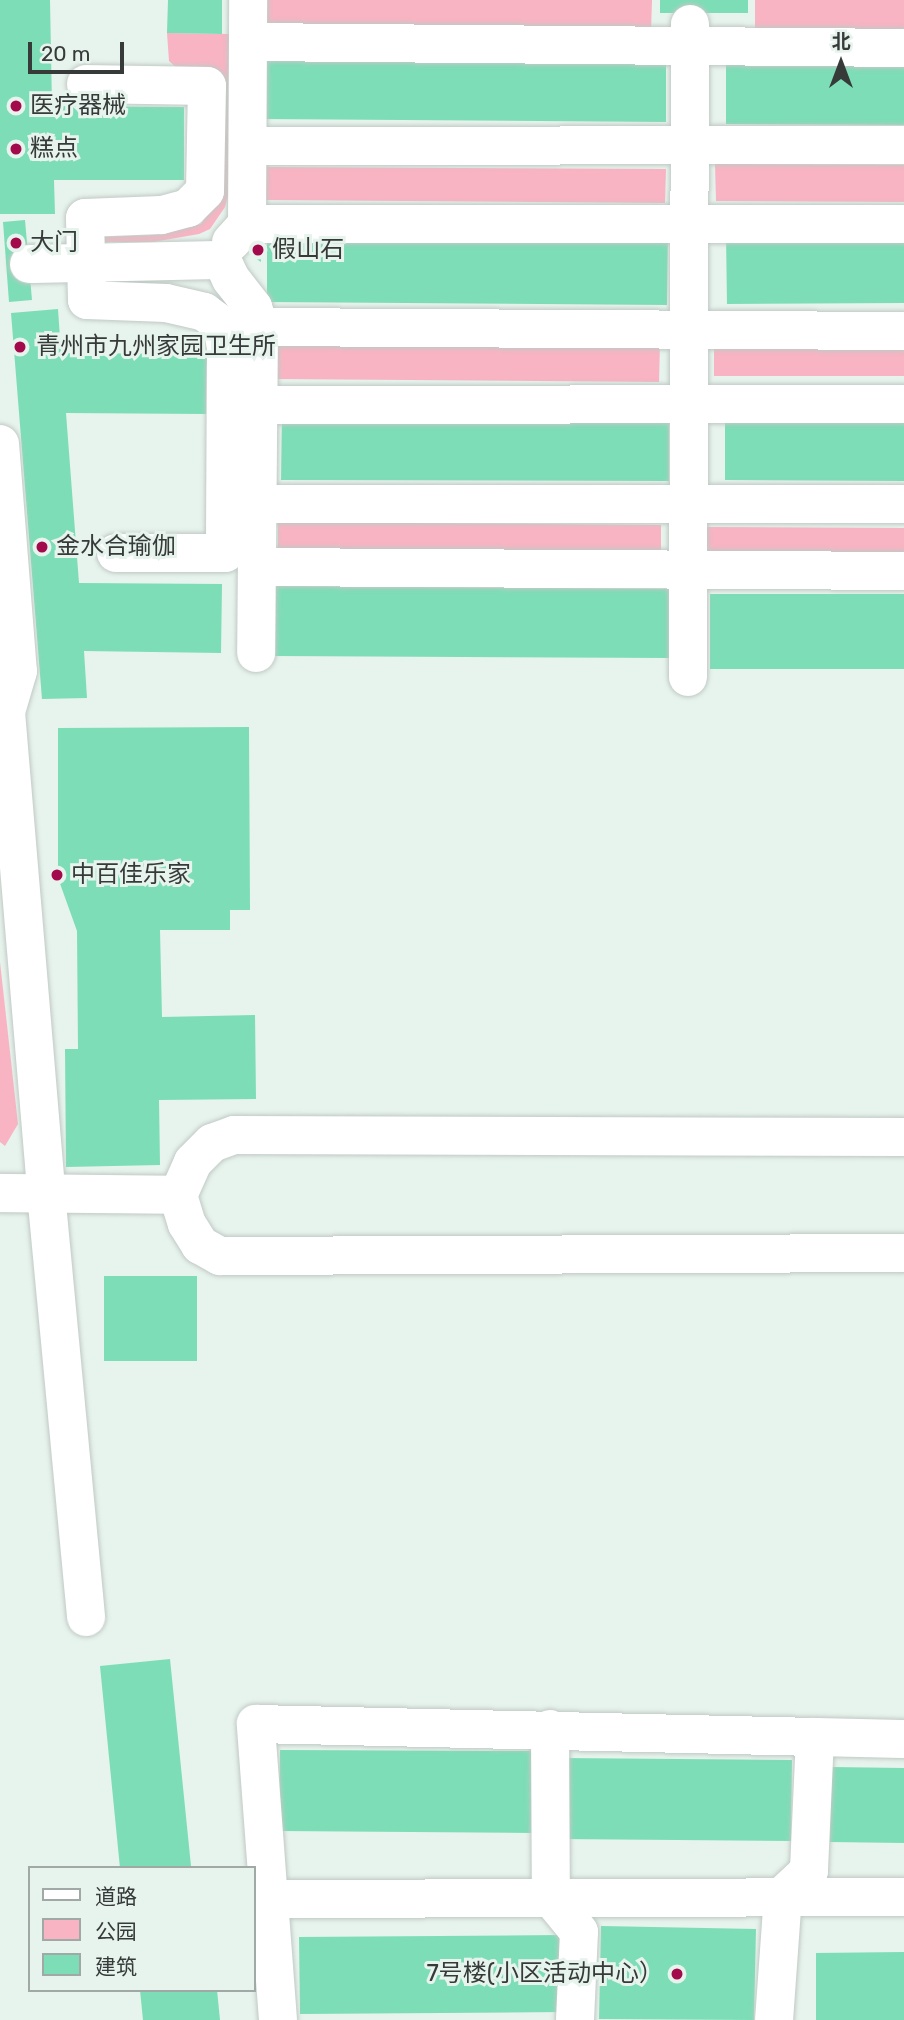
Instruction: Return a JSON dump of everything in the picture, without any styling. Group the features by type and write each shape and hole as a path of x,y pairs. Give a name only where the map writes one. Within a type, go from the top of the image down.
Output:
{"street":[{"path":"247,223 248,0"},
{"path":"248,42 690,35 904,48"},
{"path":"688,677 690,35"},
{"path":"86,84 207,86 205,191 188,208 179,211 161,215 85,218 87,300 166,303 204,312 222,325 226,348 225,553 116,553"},
{"path":"248,146 904,145"},
{"path":"222,260 235,234 247,223 904,224"},
{"path":"12,265 222,260"},
{"path":"222,260 231,279 253,307 259,327 256,653"},
{"path":"259,327 904,331"},
{"path":"258,405 904,404"},
{"path":"0,444 18,671 6,712 46,1194 86,1616"},
{"path":"257,504 904,505"},
{"path":"257,566 904,571"},
{"path":"904,1137 234,1135 212,1143 193,1162 178,1195 187,1224 200,1245 220,1256 904,1253"},
{"path":"0,1193 178,1195"},
{"path":"278,2020 256,1724 904,1739"},
{"path":"550,1730 551,1898 579,1932 575,2020"},
{"path":"774,2020 783,1895 809,1871 815,1737"},
{"path":"268,1899 783,1895 904,1897"}],"green space":[{"path":"260,0 652,0 651,32 260,28"},
{"path":"755,0 904,0 904,33 755,33"},
{"path":"167,33 230,34 230,188 225,207 210,229 199,234 153,242 100,242 100,237 154,235 201,224 220,196 221,74 179,70 169,61"},
{"path":"715,164 904,165 904,202 716,201"},
{"path":"265,167 666,169 665,203 265,200"},
{"path":"277,341 660,343 659,382 276,379"},
{"path":"714,348 904,348 904,376 714,376"},
{"path":"278,522 661,525 661,557 278,555"},
{"path":"706,527 904,528 904,556 705,555"},
{"path":"0,962 18,1124 5,1146 0,1142"}],"building":[{"path":"0,0 50,0 52,106 184,107 184,180 54,180 55,214 0,214"},
{"path":"168,0 222,0 222,34 167,33"},
{"path":"660,0 748,0 748,13 660,13"},
{"path":"260,52 666,55 666,122 260,119"},
{"path":"726,57 904,58 904,125 726,124"},
{"name":"大门","path":"25,220 32,300 9,302 3,222"},
{"path":"267,233 668,236 667,305 267,302"},
{"path":"904,233 904,303 727,304 726,234"},
{"name":"假山石","path":"260,247 261,262 249,254"},
{"path":"58,309 61,353 207,354 206,414 66,413 79,583 222,584 221,653 84,651 87,698 42,699 11,313"},
{"path":"282,414 669,415 669,481 281,480"},
{"path":"725,414 904,415 904,481 725,480"},
{"path":"274,586 669,589 669,658 274,656"},
{"path":"710,594 904,594 904,669 710,669"},
{"path":"249,727 250,910 230,910 230,930 160,930 162,1017 255,1015 256,1099 159,1100 160,1165 66,1167 65,1049 78,1049 77,931 58,878 58,728"},
{"path":"104,1276 197,1276 197,1361 104,1361"},
{"path":"170,1659 191,1866 120,1866 100,1666"},
{"path":"280,1750 534,1751 534,1833 279,1831"},
{"path":"561,1758 792,1760 791,1841 560,1839"},
{"path":"831,1767 904,1768 904,1843 830,1842"},
{"name":"7号楼(小区活动中心）","path":"601,1926 756,1929 754,2020 599,2019"},
{"path":"562,1935 563,2012 300,2014 299,1937"},
{"path":"904,1952 904,2020 816,2020 816,1953"},
{"path":"140,1992 217,1992 220,2020 143,2020"}],"place":[{"name":"医疗器械","path":"16,106"},
{"name":"糕点","path":"16,149"},
{"name":"大门","path":"16,243"},
{"name":"假山石","path":"258,250"},
{"name":"青州市九州家园卫生所","path":"20,347"},
{"name":"金水合瑜伽","path":"42,547"},
{"name":"中百佳乐家","path":"57,875"},
{"name":"7号楼(小区活动中心）","path":"677,1974"}]}
